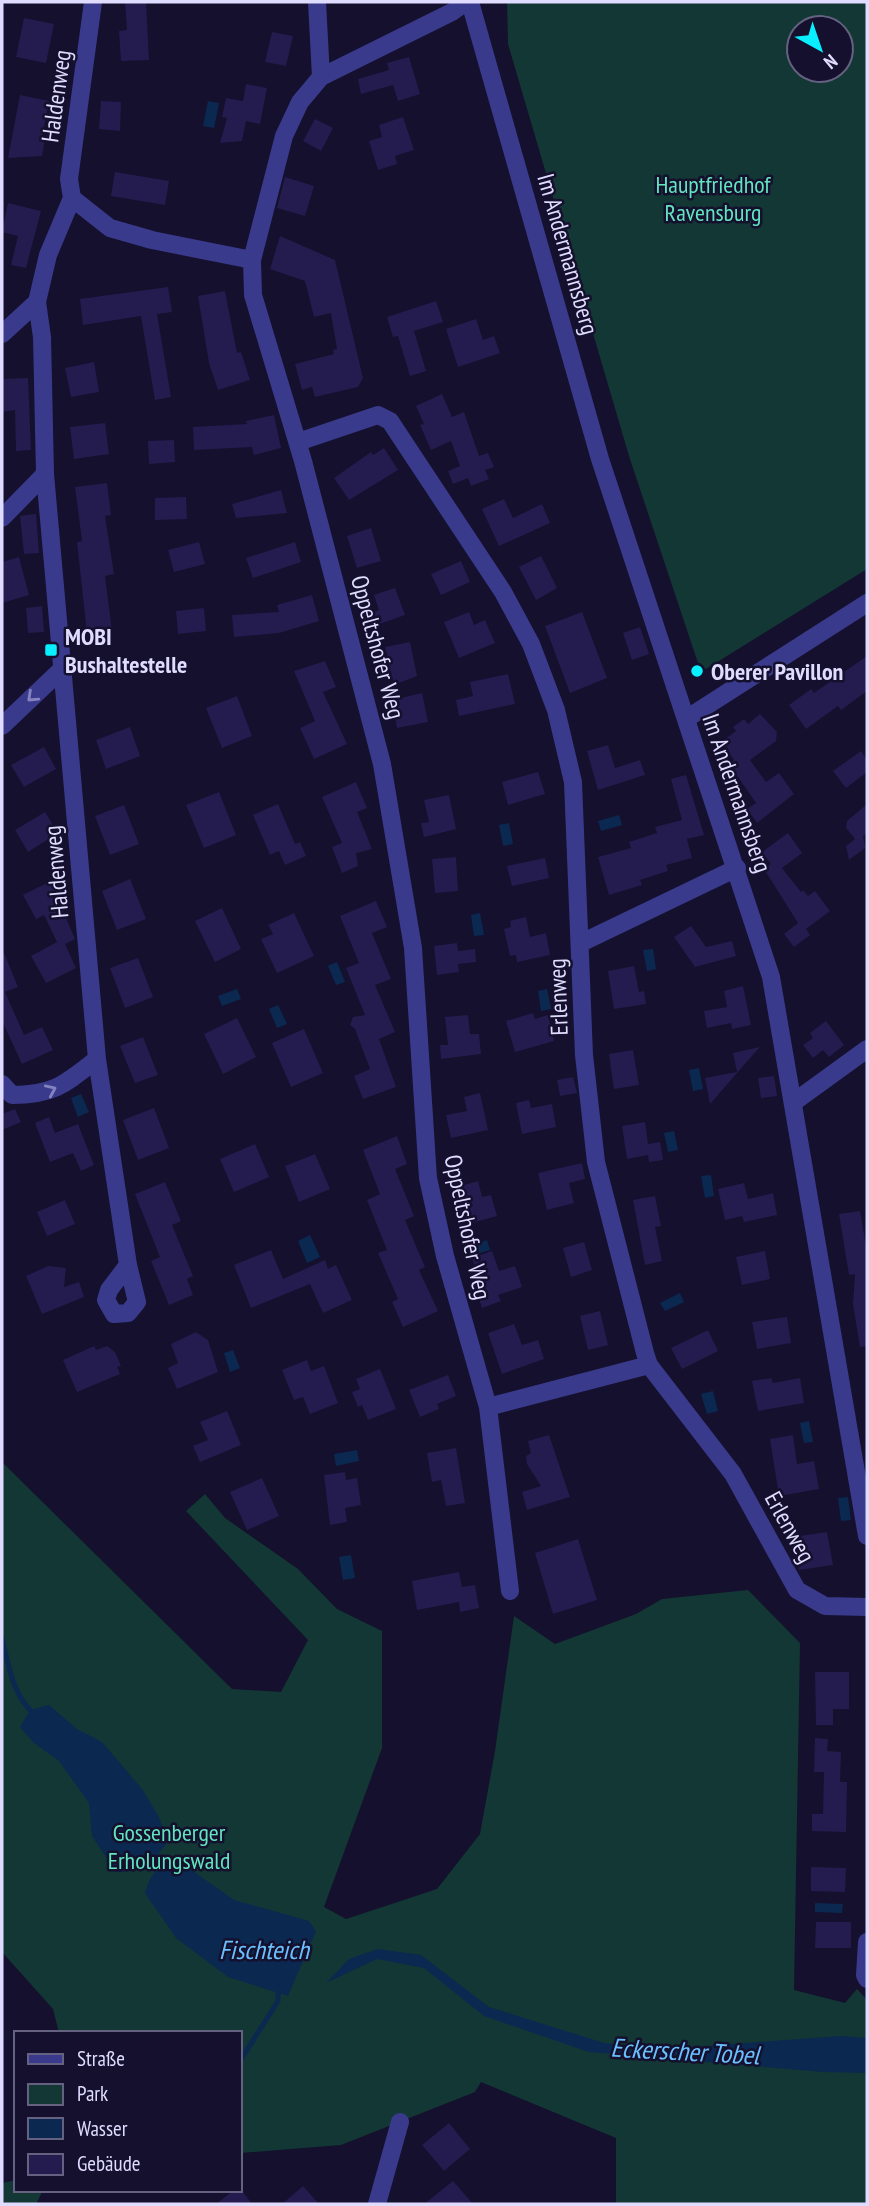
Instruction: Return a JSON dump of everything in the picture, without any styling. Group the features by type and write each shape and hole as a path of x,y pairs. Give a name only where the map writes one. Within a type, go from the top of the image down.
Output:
{"street":[{"name":"Haldenweg","path":"93,2 69,179 72,198 48,255 37,302 42,337 46,474 97,1059 128,1265"},
{"path":"317,2 321,77"},
{"name":"Oppeltshofer Weg","path":"468,2 321,77 300,103 284,136 251,260 253,295 298,442 382,764 413,948 428,1178 444,1256 488,1408 510,1591"},
{"name":"Im Andermannsberg","path":"468,2 600,459 771,977 867,1536"},
{"path":"72,198 110,228 152,240 251,260"},
{"path":"2,334 37,302"},
{"name":"Erlenweg","path":"298,442 378,415 390,421 502,592 531,644 556,710 573,782 584,1055 596,1162 649,1365 733,1474 797,1590 825,1606 867,1607"},
{"path":"2,518 46,474"},
{"path":"687,719 867,603"},
{"path":"2,726 62,669"},
{"path":"581,943 737,868"},
{"path":"794,1102 867,1049"},
{"path":"2,1084 12,1095 41,1095 65,1084 97,1059"},
{"path":"488,1408 649,1365"},
{"path":"866,1977 867,1942"},
{"path":"377,2204 400,2122"}],"green space":[{"name":"Hauptfriedhof Ravensburg","path":"507,2 867,2 867,569 701,672 629,456 508,44"},
{"name":"Gossenberger Erholungswald","path":"2,1462 232,1689 281,1692 308,1640 186,1511 205,1494 225,1518 298,1569 337,1609 382,1631 382,1748 324,1907 346,1919 437,1889 480,1834 514,1616 555,1644 636,1614 662,1599 748,1590 800,1643 794,1990 845,2003 857,1989 867,2000 867,2204 616,2204 616,2138 481,2082 475,2092 341,2145 242,2153 242,2031 58,2031 53,2009 2,1952"},
{"path":"14,2180 14,2192 42,2192 36,2204 2,2204 2,2183"}],"water":[{"path":"208,101 219,103 214,128 203,126"},
{"path":"619,815 622,825 601,831 598,821"},
{"path":"509,823 513,844 503,846 499,825"},
{"path":"480,913 484,935 474,936 471,915"},
{"path":"653,949 656,969 647,971 643,950"},
{"path":"337,962 345,982 336,985 328,966"},
{"path":"237,989 241,999 222,1006 218,996"},
{"path":"547,989 551,1009 541,1011 538,991"},
{"path":"278,1005 287,1024 277,1028 269,1009"},
{"path":"699,1068 703,1089 693,1091 689,1070"},
{"path":"81,1094 89,1112 78,1117 71,1098"},
{"path":"674,1131 678,1150 668,1152 664,1133"},
{"path":"711,1175 714,1196 705,1198 701,1176"},
{"path":"310,1235 320,1257 307,1263 298,1241"},
{"path":"487,1240 490,1250 470,1256 467,1247"},
{"path":"680,1293 684,1302 665,1311 660,1303"},
{"path":"233,1350 240,1368 230,1372 224,1353"},
{"path":"713,1391 718,1411 707,1414 701,1394"},
{"path":"809,1421 813,1442 804,1443 800,1423"},
{"path":"357,1450 359,1461 336,1466 334,1454"},
{"path":"848,1497 851,1520 841,1521 838,1498"},
{"path":"351,1555 355,1578 343,1580 339,1557"},
{"path":"49,1705 77,1729 102,1742 142,1789 159,1817 168,1841 158,1855 140,1868 116,1872 92,1836 89,1803 59,1761 34,1743 20,1727 30,1710"},
{"name":"Fischteich","path":"180,1862 234,1900 309,1921 316,1931 288,1996 228,1977 176,1938 145,1893 156,1871"},
{"path":"815,1903 843,1904 842,1913 815,1912"},
{"path":"378,1949 421,1955 489,2007 604,2043 663,2049 841,2036 867,2038 867,2073 823,2072 589,2052 484,2016 424,1968 377,1959 326,1983 349,1959"}],"building":[{"path":"125,2 146,2 149,60 121,61 119,31 127,30"},
{"path":"24,18 54,24 46,63 16,57"},
{"path":"272,32 293,36 286,66 265,62"},
{"path":"409,57 420,94 398,101 393,85 361,94 358,79 389,70 387,63"},
{"path":"246,84 267,88 260,124 246,121 242,141 220,143 227,118 222,117 226,98 243,101"},
{"path":"20,95 49,101 42,137 45,138 42,156 8,158"},
{"path":"101,101 121,102 120,131 99,129"},
{"path":"403,117 414,150 395,156 397,164 378,170 369,141 382,137 379,125"},
{"path":"315,119 333,128 321,151 303,141"},
{"path":"115,172 169,181 165,205 111,196"},
{"path":"285,177 314,186 305,216 277,208"},
{"path":"8,203 41,211 26,268 11,265 18,236 2,232"},
{"path":"280,236 335,260 363,378 358,387 315,397 312,387 302,390 295,364 334,354 333,350 337,349 331,313 314,317 305,281 270,269"},
{"path":"168,287 172,312 157,314 171,397 155,400 141,316 83,325 80,299"},
{"path":"225,291 237,353 241,352 250,380 218,390 209,363 198,296"},
{"path":"436,301 443,322 414,331 426,371 410,376 398,336 393,337 387,317"},
{"path":"476,319 483,340 494,336 500,353 458,367 446,329"},
{"path":"94,362 99,392 71,397 65,368"},
{"path":"28,378 31,450 16,451 15,410 2,412 2,379"},
{"path":"442,394 452,417 464,412 479,456 488,453 494,467 485,470 489,479 471,486 468,478 453,484 448,471 460,466 451,441 431,450 420,425 424,424 416,406"},
{"path":"274,415 281,448 254,455 252,447 194,450 193,427 247,424 246,421"},
{"path":"105,423 109,454 74,459 70,427"},
{"path":"174,440 175,462 149,464 148,441"},
{"path":"384,448 398,470 349,500 334,478 371,452 373,455"},
{"path":"107,483 111,515 105,516 114,574 105,576 113,639 88,642 77,542 82,541 75,487"},
{"path":"281,490 287,513 236,518 232,504"},
{"path":"186,497 187,519 155,520 155,498"},
{"path":"504,499 513,518 542,504 550,523 499,546 482,509"},
{"path":"36,514 39,553 24,554 20,516"},
{"path":"371,528 381,561 357,568 347,536"},
{"path":"199,542 205,564 174,572 168,550"},
{"path":"295,542 301,562 253,578 246,558"},
{"path":"541,556 557,588 536,600 519,567"},
{"path":"19,557 29,595 2,603 2,562"},
{"path":"461,561 470,582 441,595 431,574"},
{"path":"395,588 405,615 374,626 370,614 379,610 374,595"},
{"path":"312,595 319,621 279,633 234,637 232,615 279,612 277,605"},
{"path":"42,606 44,632 28,633 26,608"},
{"path":"204,608 206,631 178,634 176,611"},
{"path":"469,612 474,625 485,620 495,643 459,658 444,622"},
{"path":"582,612 607,678 570,693 545,626"},
{"path":"640,627 649,654 632,660 623,633"},
{"path":"410,642 417,676 394,685 385,647"},
{"path":"867,656 867,691 841,710 838,706 806,729 789,705 811,689 814,693"},
{"path":"325,661 336,687 323,692 347,744 314,759 300,728 315,721 294,671"},
{"name":"Oberer Pavillon","path":"694,664 700,664 704,671 700,678 694,678 690,674 690,668"},
{"path":"508,674 515,704 459,716 456,700 473,696 470,682"},
{"path":"422,693 428,722 397,728 392,700"},
{"path":"237,696 252,736 222,748 206,708"},
{"path":"760,714 777,732 776,741 750,760 766,782 779,773 794,794 757,823 747,809 756,803 729,764 734,760 721,742 736,731 733,727 744,719 748,724"},
{"path":"130,727 140,756 106,769 96,740"},
{"path":"608,745 615,768 640,760 645,775 598,790 587,751"},
{"path":"44,747 56,769 24,787 11,765"},
{"path":"861,751 867,760 867,772 846,788 833,771"},
{"path":"538,772 545,794 508,805 502,782"},
{"path":"686,775 704,835 687,839 692,858 666,865 668,871 640,880 642,885 609,895 598,857 631,848 629,842 657,833 655,827 682,820 671,779"},
{"path":"356,782 367,808 357,812 372,849 356,853 358,866 342,873 332,847 342,843 322,797"},
{"path":"219,792 236,835 204,848 186,805"},
{"path":"449,795 456,829 424,837 421,823 429,822 424,800"},
{"path":"278,804 295,844 300,842 306,856 285,865 279,851 270,855 253,815"},
{"path":"867,804 867,833 863,836 865,848 849,860 846,846 855,839 846,828 847,821"},
{"path":"124,805 139,844 110,855 95,816"},
{"path":"45,812 58,833 28,852 15,830"},
{"path":"788,833 802,853 782,868 801,892 803,890 808,896 815,891 830,911 806,929 810,935 794,947 784,934 798,923 764,869 771,864 762,852"},
{"path":"456,857 458,891 435,893 432,859"},
{"path":"545,858 549,878 512,886 507,866"},
{"path":"55,879 68,903 61,906 75,939 65,944 76,968 46,983 31,956 57,942 44,915 36,919 23,895"},
{"path":"130,879 146,919 117,930 102,891"},
{"path":"376,901 387,927 372,933 391,979 375,985 395,1032 379,1039 396,1087 363,1099 354,1076 370,1069 355,1029 350,1025 353,1017 365,1015 346,968 359,963 340,916"},
{"path":"222,908 241,949 215,962 195,921"},
{"path":"294,913 314,956 277,973 261,939 273,934 268,925"},
{"path":"526,917 530,937 546,933 550,955 517,962 516,955 510,956 504,929 511,927 510,921"},
{"path":"691,926 706,947 732,941 736,956 695,967 674,937"},
{"path":"457,943 458,951 475,949 476,962 458,964 459,972 437,975 434,946"},
{"path":"2,948 18,987 5,992 24,1035 42,1027 53,1050 22,1064 2,1021"},
{"path":"138,958 153,997 125,1008 110,968"},
{"path":"634,966 639,992 644,991 646,1004 614,1009 608,971"},
{"path":"743,986 751,1025 732,1029 731,1023 707,1028 704,1011 727,1007 724,991"},
{"path":"533,1013 535,1019 548,1015 554,1041 515,1052 506,1021"},
{"path":"468,1015 470,1034 479,1034 481,1054 441,1059 440,1045 448,1045 445,1017"},
{"path":"237,1018 256,1057 223,1074 204,1034"},
{"path":"826,1021 844,1045 829,1057 823,1050 813,1058 803,1045 813,1038 810,1033"},
{"path":"304,1029 323,1073 291,1087 272,1043"},
{"path":"143,1037 158,1075 135,1083 120,1046"},
{"path":"760,1047 710,1104 705,1078 737,1072 733,1053"},
{"path":"633,1050 639,1085 614,1089 609,1054"},
{"path":"774,1076 777,1096 761,1098 758,1078"},
{"path":"573,1077 577,1093 560,1096 557,1080"},
{"path":"480,1093 488,1130 451,1138 446,1115 467,1111 464,1097"},
{"path":"529,1100 531,1108 552,1104 556,1127 522,1134 516,1103"},
{"path":"154,1108 169,1148 138,1160 123,1120"},
{"path":"15,1109 21,1122 2,1130 2,1114"},
{"path":"49,1117 55,1133 78,1124 94,1165 81,1171 73,1153 50,1162 35,1123"},
{"path":"645,1122 648,1144 660,1142 663,1160 649,1162 648,1155 627,1159 622,1126"},
{"path":"397,1136 407,1164 395,1169 414,1216 405,1220 425,1267 419,1270 438,1311 403,1327 392,1302 398,1299 378,1253 387,1250 367,1200 380,1194 363,1150"},
{"path":"255,1144 269,1177 234,1192 220,1159"},
{"path":"315,1154 330,1189 299,1202 285,1166"},
{"path":"582,1163 585,1179 569,1183 574,1203 547,1210 538,1173"},
{"path":"478,1181 482,1197 491,1195 497,1216 465,1225 454,1188"},
{"path":"165,1182 181,1221 172,1225 193,1276 187,1279 193,1295 169,1305 151,1261 160,1257 135,1194"},
{"path":"744,1183 748,1199 773,1193 777,1215 744,1222 742,1216 725,1220 718,1189"},
{"path":"655,1196 661,1226 655,1227 662,1261 645,1265 633,1200"},
{"path":"65,1200 75,1224 47,1236 37,1212"},
{"path":"860,1211 867,1252 867,1346 860,1347 853,1304 855,1274 849,1275 839,1214"},
{"path":"584,1242 592,1270 571,1277 563,1248"},
{"path":"271,1250 283,1279 325,1260 328,1269 336,1265 352,1300 323,1313 310,1284 251,1308 234,1265"},
{"path":"492,1251 499,1271 515,1266 522,1287 498,1295 501,1301 482,1308 477,1292 482,1290 472,1258"},
{"path":"765,1251 770,1279 742,1285 736,1257"},
{"path":"48,1266 66,1268 64,1287 79,1282 84,1297 42,1314 26,1276"},
{"path":"600,1311 608,1345 588,1350 580,1316"},
{"path":"787,1317 791,1343 757,1349 752,1322"},
{"path":"514,1324 522,1345 538,1340 544,1359 502,1374 488,1333"},
{"path":"708,1330 718,1351 682,1369 671,1348"},
{"path":"196,1332 208,1340 218,1372 177,1389 168,1368 178,1363 171,1344"},
{"path":"94,1346 96,1350 107,1346 115,1352 121,1366 117,1367 120,1374 77,1392 63,1360"},
{"path":"307,1360 311,1371 324,1366 338,1403 310,1414 303,1397 294,1400 282,1370"},
{"path":"380,1369 396,1409 368,1420 362,1405 358,1407 352,1392 360,1389 356,1379"},
{"path":"448,1375 456,1396 437,1404 439,1409 420,1417 409,1390"},
{"path":"771,1378 773,1383 800,1378 804,1403 758,1411 752,1381"},
{"path":"227,1411 241,1445 200,1462 193,1446 208,1440 200,1422"},
{"path":"549,1435 570,1497 527,1510 522,1492 541,1486 527,1464 526,1456 531,1453 528,1441"},
{"path":"793,1435 797,1464 814,1461 819,1489 779,1496 770,1439"},
{"path":"456,1448 465,1503 446,1506 441,1480 432,1482 427,1453"},
{"path":"345,1472 346,1480 357,1478 361,1505 345,1508 347,1522 330,1525 324,1475"},
{"path":"262,1478 279,1516 247,1530 230,1492"},
{"path":"827,1532 833,1565 799,1570 793,1537"},
{"path":"578,1539 597,1600 553,1614 535,1553"},
{"path":"459,1572 462,1587 475,1585 479,1608 460,1612 459,1602 417,1610 412,1581"},
{"path":"815,1672 849,1672 849,1709 833,1709 833,1725 816,1725"},
{"path":"815,1738 828,1739 827,1751 841,1752 840,1782 847,1782 846,1832 812,1831 812,1814 823,1814 824,1772 814,1772"},
{"path":"811,1867 846,1868 845,1892 811,1891"},
{"path":"816,1922 851,1922 851,1948 815,1948"},
{"path":"449,2123 470,2149 444,2171 422,2145"},
{"path":"453,2181 473,2204 424,2204"},
{"path":"303,2186 319,2204 282,2204"},
{"path":"242,2191 252,2204 216,2204 231,2192"}],"waterway":[{"name":"Eckerscher Tobel","path":"2,1638 15,1685 30,1710"},
{"path":"242,2058 278,2001 278,1988"}],"place":[{"name":"MOBI Bushaltestelle","path":"51,650"},
{"name":"Oberer Pavillon","path":"697,671"}]}
